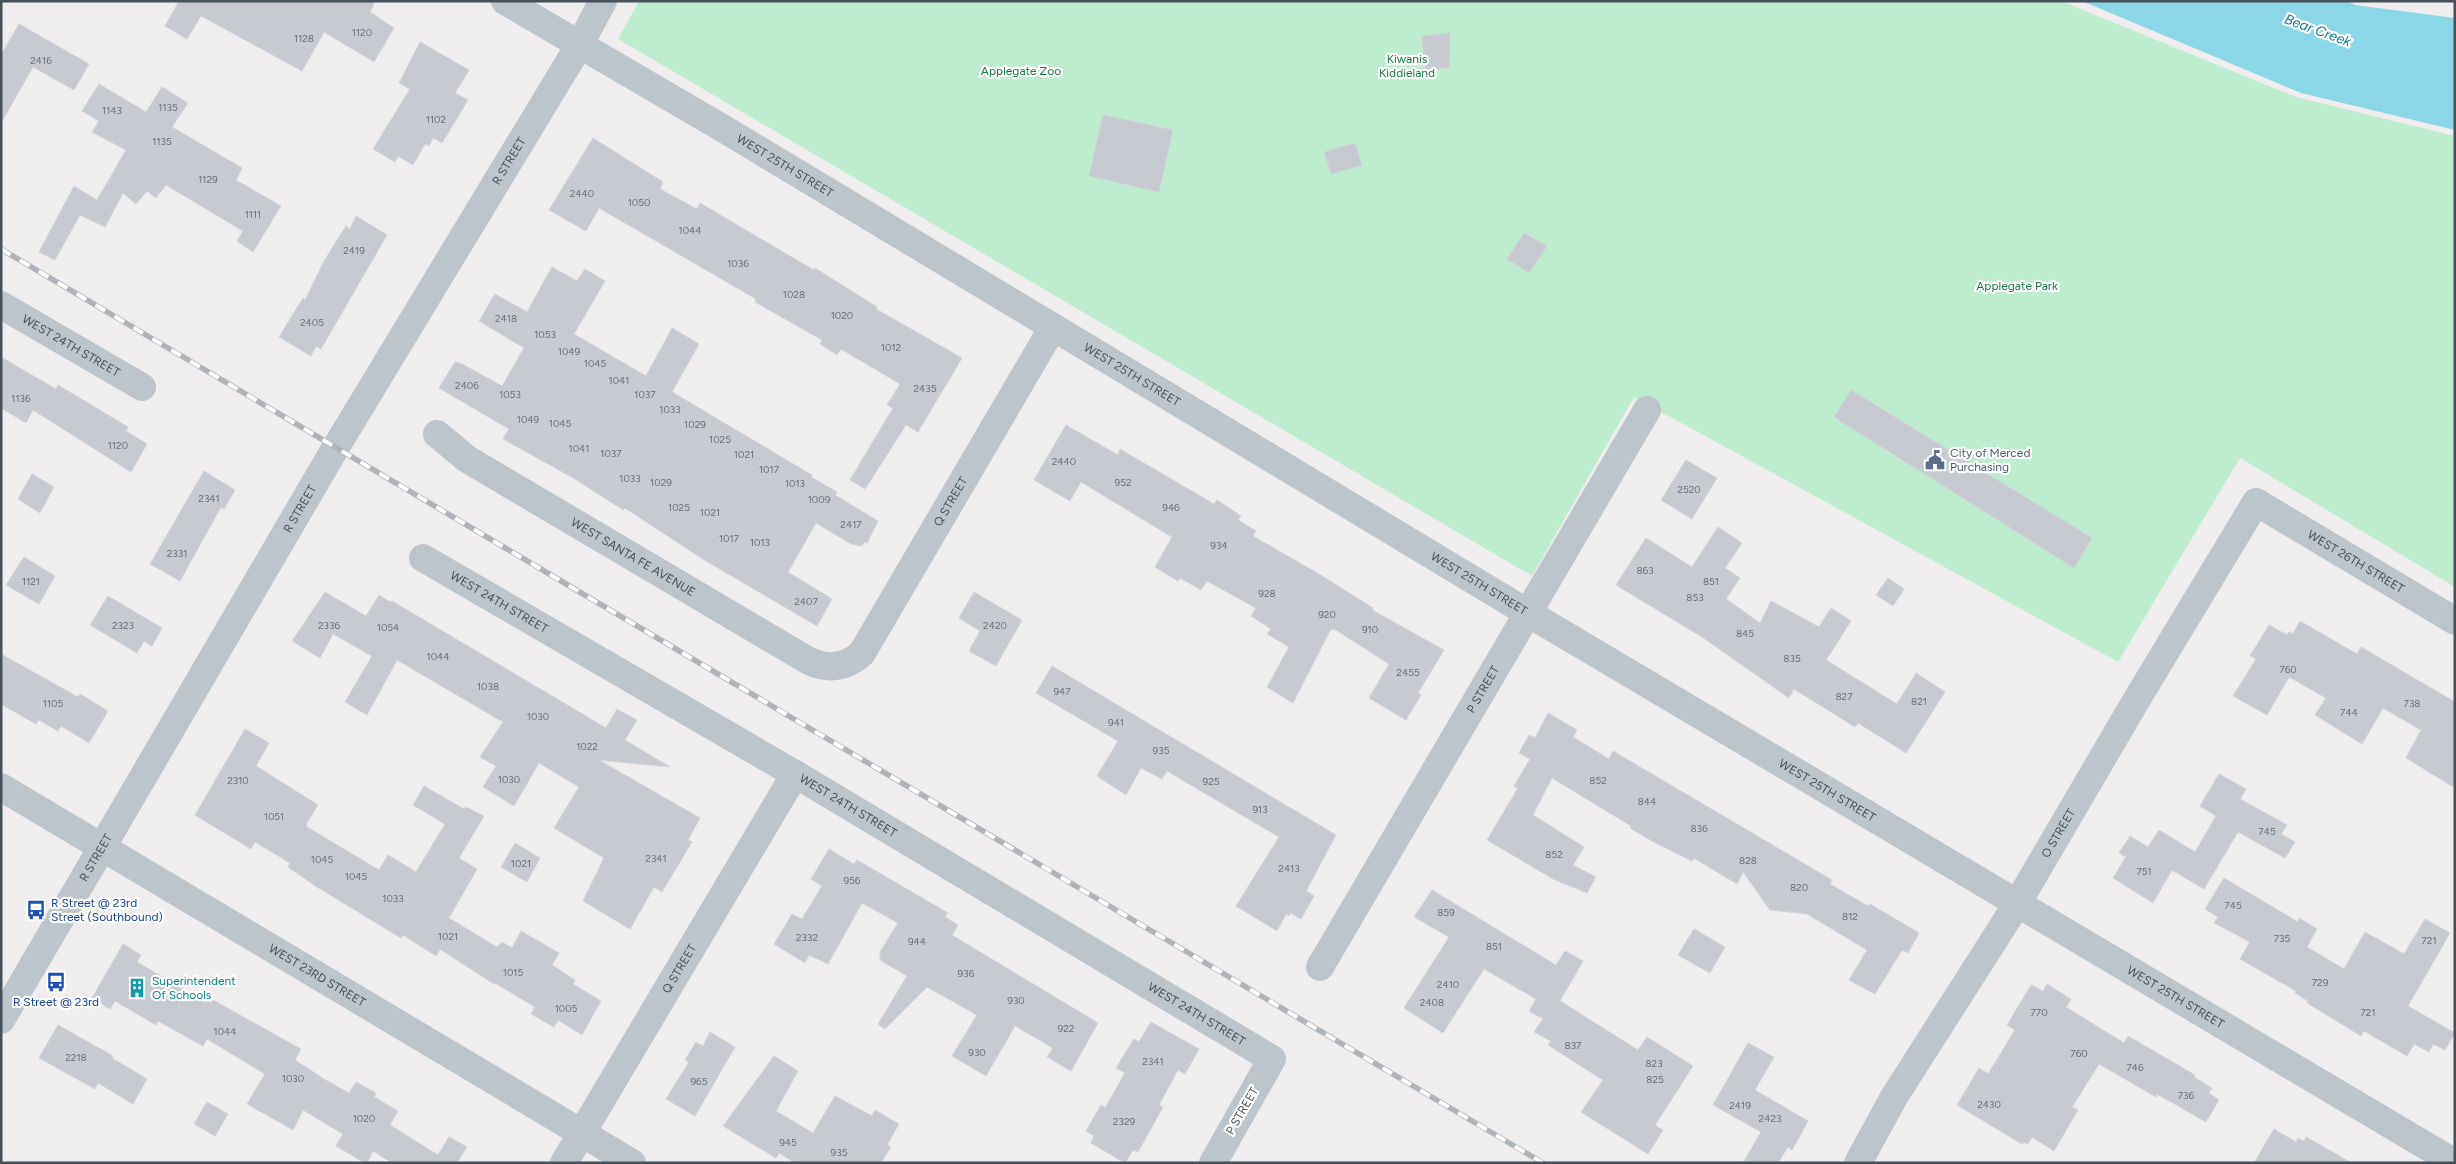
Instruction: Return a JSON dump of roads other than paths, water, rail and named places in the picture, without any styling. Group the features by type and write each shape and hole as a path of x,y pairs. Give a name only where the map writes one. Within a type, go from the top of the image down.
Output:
{"street":[{"name":"WEST 25TH STREET","path":"505,1 1054,327 1528,613 2455,1163"},
{"name":"R STREET","path":"1,1020 104,848 336,447 580,44 603,1"},
{"name":"WEST 24TH STREET","path":"1,305 142,387"},
{"name":"Q STREET","path":"837,666 851,662 862,653 1054,327"},
{"name":"P STREET","path":"1320,967 1647,410"},
{"name":"WEST SANTA FE AVENUE","path":"437,434 467,458 809,661 823,666 837,666"},
{"name":"WEST 26TH STREET","path":"2256,502 2455,621"},
{"name":"O STREET","path":"1858,1163 1894,1097 2017,904 2136,699 2256,502"},
{"name":"WEST 24TH STREET","path":"423,558 795,774 1272,1059"},
{"name":"Q STREET","path":"564,1163 795,774"},
{"name":"WEST 23RD STREET","path":"1,787 632,1163"},
{"name":"P STREET","path":"1213,1163 1272,1059"}],"water":[{"name":"Bear Creek","path":"2082,1 2347,1 2355,5 2455,18 2455,130 2301,93"}],"railway":[{"path":"1,249 1543,1163"}],"place":[{"name":"City of Merced Purchasing","path":"1935,460"},
{"name":"R Street @ 23rd Street (Southbound)","path":"36,910"},
{"name":"R Street @ 23rd","path":"56,982"},
{"name":"Superintendent Of Schools","path":"137,988"}],"park label":[{"name":"Kiwanis Kiddieland","path":"1407,66"},
{"name":"Applegate Zoo","path":"1021,71"},
{"name":"Applegate Park","path":"2017,286"}]}
